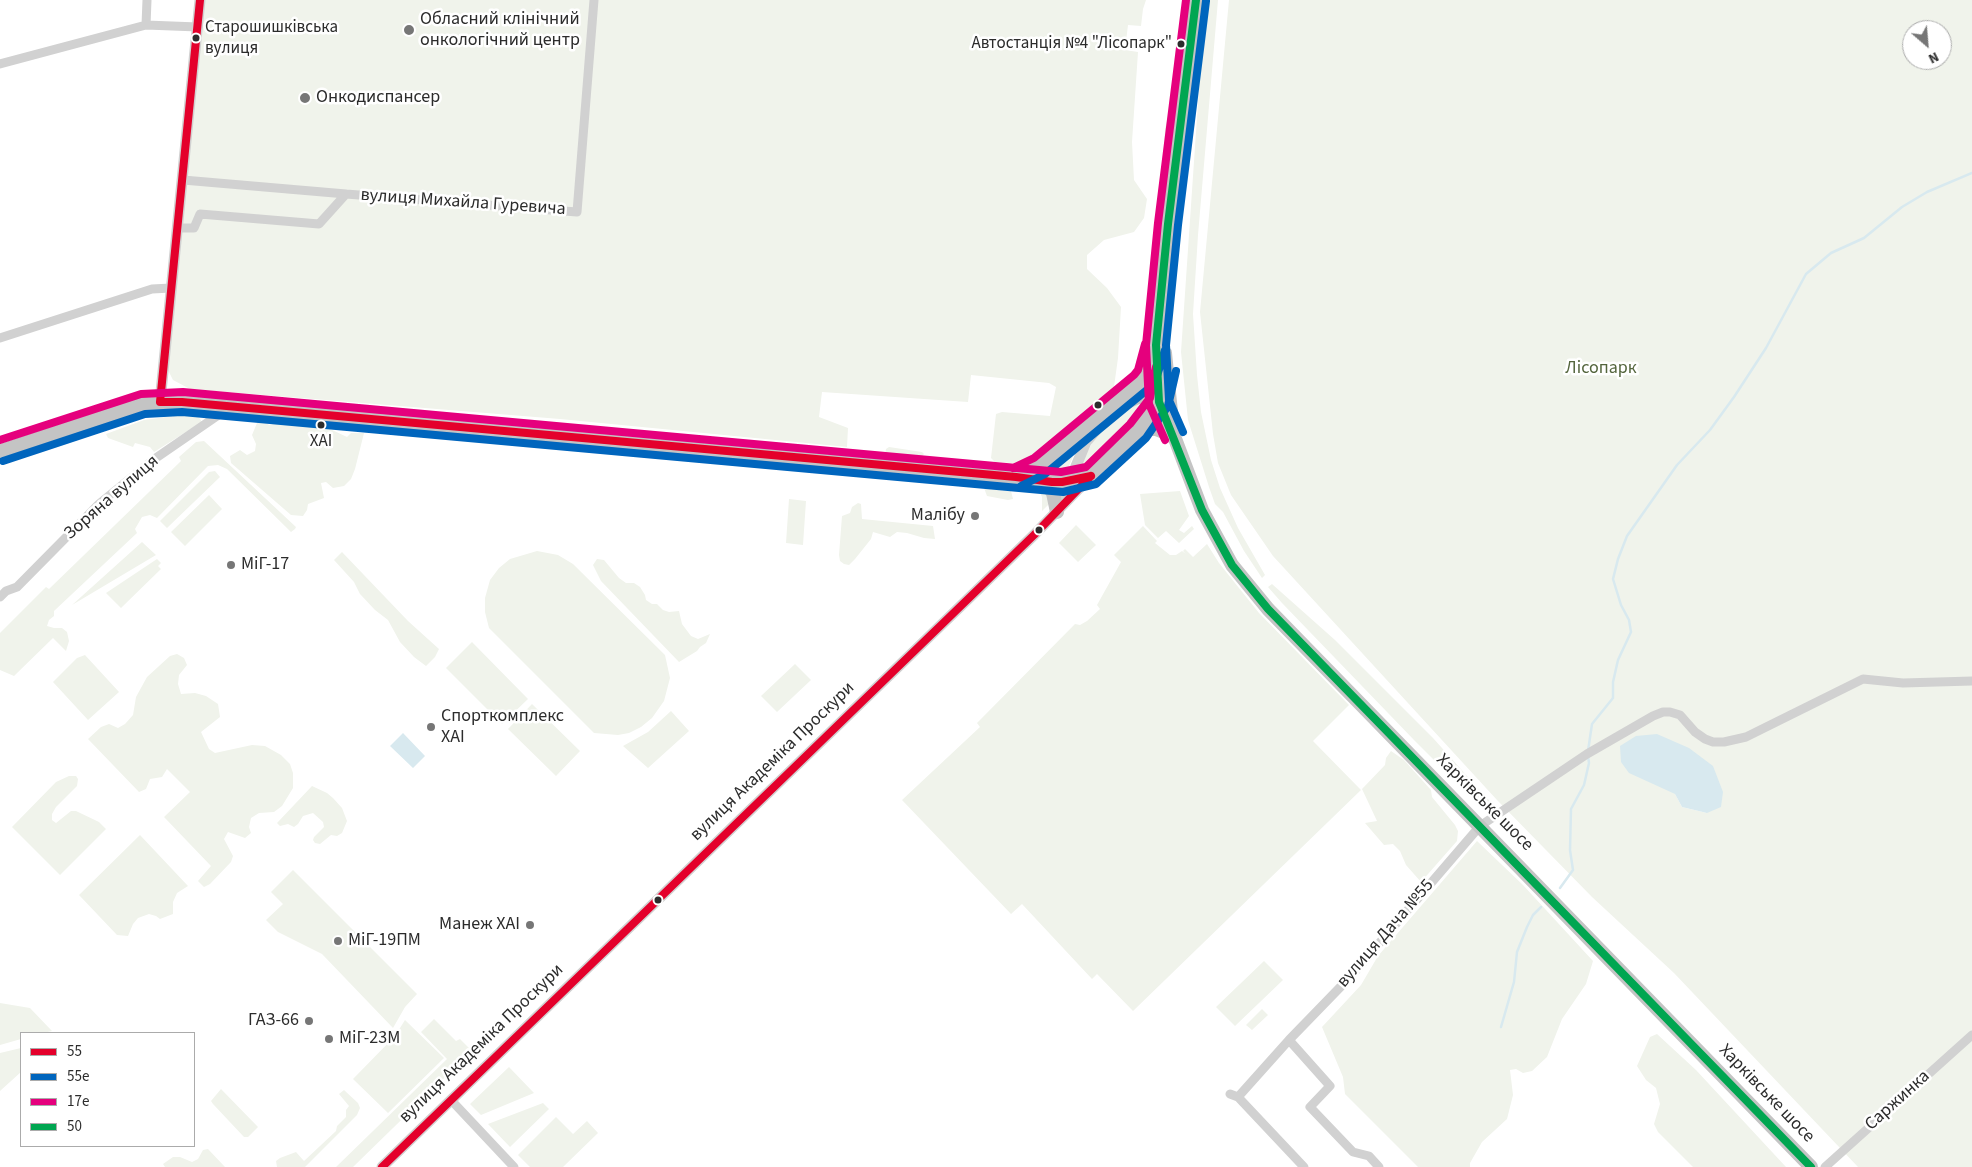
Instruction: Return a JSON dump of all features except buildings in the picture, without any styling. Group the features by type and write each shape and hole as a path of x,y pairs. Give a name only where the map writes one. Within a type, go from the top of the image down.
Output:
{"main road":[{"name":"Харківське шосе","path":"1196,0 1168,224 1156,345 1160,402 1173,431 1202,510 1226,556 1240,576 1282,624 1811,1167"},
{"name":"Харківське шосе","path":"1162,290 1166,369 1173,431"},
{"path":"1125,404 1145,378 1156,345"},
{"name":"вулиця Академіка Проскури","path":"1091,476 1138,432 1160,402 1166,369"},
{"path":"1017,477 1039,466 1145,378"},
{"path":"1017,477 1034,474 1042,469 1125,404 1138,397 1160,402"},
{"path":"0,451 138,406 160,402 182,402 1017,477 1041,481 1069,481 1091,476"},
{"path":"1138,432 1149,429 1173,431"},
{"path":"1041,481 1047,484 1054,493 1057,512"}],"street":[{"path":"146,25 147,0"},
{"path":"160,402 200,0"},
{"name":"вулиця Михайла Гуревича","path":"183,180 577,212 594,0"},
{"path":"0,64 146,25 198,27"},
{"name":"вулиця Михайла Гуревича","path":"178,228 194,228 200,214 319,224 346,194"},
{"path":"0,338 152,289 171,288"},
{"name":"Зоряна вулиця","path":"2,591 17,587 99,504 153,460 230,406"},
{"path":"1057,512 1086,442 1103,422"},
{"name":"вулиця Академіка Проскури","path":"382,1167 1057,512 1091,476"},
{"name":"вулиця Дача №55","path":"1304,1167 1234,1095 1364,962 1480,826 1602,744 1662,712 1680,715 1704,739 1713,742 1724,742 1746,737 1863,679 1903,683 1972,681"},
{"name":"Саржинка","path":"1825,1167 1972,1035"},
{"path":"1289,1040 1330,1086 1310,1107 1353,1152 1369,1156 1379,1167"},
{"path":"450,1100 514,1167"}],"green space":[{"path":"203,0 1146,0 1141,26 1128,25 1125,50 1138,52 1132,142 1134,180 1147,199 1144,218 1134,232 1104,240 1087,255 1087,269 1107,288 1121,307 1118,358 1113,394 1029,464 995,462 991,458 996,414 1002,412 1050,416 1056,387 1049,383 971,375 968,402 822,392 819,417 848,428 847,447 560,419 190,389 173,380 168,370"},
{"path":"1205,0 1218,0 1193,314 1197,375 1201,412 1211,460 1220,488 1238,528 1265,575 1262,578 1244,551 1223,512 1215,504 1188,420 1181,352"},
{"name":"Лісопарк","path":"1229,0 1972,0 1972,1167 1858,1167 1674,973 1592,897 1497,800 1273,556 1231,495 1218,463 1213,434 1200,312","holes":["1675,794 1707,813 1682,807"]},
{"path":"1176,44 1179,44 1168,193 1161,194 1165,129 1170,109"},
{"path":"1148,401 1140,417 1130,427 1091,463 1078,470 1092,443 1103,430 1132,405"},
{"path":"181,415 198,416 202,422 154,452 150,447 135,443 133,447 108,438 106,434 144,420"},
{"path":"264,421 269,425 278,423 330,429 347,437 351,433 364,433 351,479 344,486 333,488 326,482 321,483 324,498 308,504 303,516 291,515 231,463 230,456 240,450 247,455 255,451 256,444 252,435 257,423"},
{"path":"204,441 296,527 295,529 291,532 227,469 218,465 208,466 157,518 150,515 142,517 135,529 137,533 54,611 54,616 49,620 47,626 62,628 67,632 69,641 66,651 53,638 14,676 0,670 0,633 46,587 49,589 181,461 179,457 196,442"},
{"path":"889,447 922,452 924,454 920,459 887,456 885,454 886,449"},
{"path":"1075,448 1065,476 1045,475"},
{"path":"215,471 220,477 167,528 160,521 209,472"},
{"path":"984,481 1022,484 1023,486 1011,491 1013,499 1008,500 987,496"},
{"path":"1034,486 1046,488 1049,504 1042,511 1042,497 1039,490"},
{"path":"1180,491 1189,516 1179,530 1184,533 1192,526 1194,529 1179,543 1166,531 1158,538 1145,525 1140,494"},
{"path":"209,495 222,509 185,546 171,532"},
{"path":"789,499 806,501 803,545 786,543"},
{"path":"858,503 861,504 862,519 933,526 935,539 897,532 890,537 873,532 871,539 855,559 849,565 844,564 840,561 839,555 842,516 850,513 852,507"},
{"path":"1076,525 1096,545 1078,562 1059,543"},
{"path":"1143,526 1157,541 1155,543 1170,555 1176,555 1182,551 1186,554 1183,551 1185,549 1193,557 1207,544 1219,563 1259,613 1349,705 1313,741 1361,790 1133,1011 1097,974 1092,979 1022,904 1011,914 902,800 980,727 977,723 1075,624 1080,625 1087,621 1100,609 1097,605 1121,562 1114,555"},
{"path":"142,542 156,555 72,605"},
{"path":"537,551 558,555 573,564 665,655 670,678 664,701 652,718 641,727 629,733 618,735 594,733 489,628 485,612 485,598 490,580 499,568 510,559"},
{"path":"342,552 408,621 439,649 435,657 426,666 414,657 400,642 388,620 375,610 360,594 354,582 334,560"},
{"path":"157,559 161,563 158,566 161,569 121,608 106,593"},
{"path":"597,559 604,560 619,578 626,583 634,583 640,587 646,600 652,604 657,604 663,610 669,612 679,611 682,624 691,636 698,639 710,634 706,643 679,662 601,581 593,565"},
{"path":"1272,584 1335,640 1433,738 1495,807 1490,814 1414,740 1282,603 1268,587"},
{"path":"472,642 528,699 502,724 446,668"},
{"path":"177,654 184,658 187,665 179,675 178,684 181,694 195,693 206,696 218,704 220,717 201,732 209,749 215,753 252,745 265,746 281,755 290,764 293,773 293,788 282,806 274,812 259,813 251,818 249,827 251,833 245,838 228,832 224,839 233,856 231,862 210,884 204,887 198,881 211,866 164,817 190,792 167,769 162,777 150,779 146,789 139,792 88,739 101,727 109,724 118,728 125,724 133,715 136,697 147,677 170,656"},
{"path":"85,655 119,692 88,720 53,682 77,658"},
{"path":"795,664 811,680 777,712 761,696"},
{"path":"532,704 580,751 556,776 508,729"},
{"path":"671,711 689,731 648,768 623,746 648,732"},
{"path":"1391,751 1404,760 1431,790 1432,797 1458,831 1457,841 1421,882 1406,865 1400,851 1393,844 1384,845 1365,823 1377,821 1362,789 1385,765 1386,758"},
{"path":"69,776 76,776 78,779 77,786 56,807 52,814 52,820 56,823 71,811 76,811 99,822 106,829 60,875 12,827 56,782"},
{"path":"312,786 333,798 342,808 347,821 342,833 337,836 331,835 320,844 315,843 313,840 324,827 323,822 313,813 303,816 294,827 288,824 280,826 277,823"},
{"path":"140,835 188,886 177,893 173,902 173,914 160,919 149,914 138,918 128,936 117,935 79,895"},
{"path":"1477,841 1523,885 1593,961 1586,984 1562,1019 1547,1057 1532,1071 1523,1073 1516,1069 1510,1070 1513,1095 1507,1119 1482,1142 1470,1163 1470,1167 1418,1167 1345,1094 1343,1077 1322,1027 1361,985 1378,956"},
{"path":"293,870 417,994 405,1007 393,1028 322,954 278,932 266,920 283,904 271,892"},
{"path":"1264,961 1283,980 1235,1026 1216,1007"},
{"path":"0,1003 30,1008 52,1031 20,1032 20,1039 0,1045"},
{"path":"1262,1009 1268,1015 1252,1030 1246,1025"},
{"path":"434,1019 456,1041 460,1039 472,1051 353,1167 336,1167 447,1059 421,1032"},
{"path":"405,1020 444,1058 388,1113 353,1079 395,1036"},
{"path":"1657,1034 1696,1070 1786,1167 1693,1167 1658,1132 1654,1124 1660,1104 1656,1088 1646,1080 1637,1066 1650,1037"},
{"path":"20,1048 20,1073 0,1091 0,1053"},
{"path":"509,1067 534,1093 481,1115 470,1104"},
{"path":"221,1089 258,1127 248,1137 244,1137 211,1101"},
{"path":"344,1090 358,1103 360,1108 357,1115 305,1167 277,1167 276,1161 296,1152 304,1161 336,1131 337,1126 346,1117 346,1110 349,1106 339,1094"},
{"path":"543,1103 549,1109 510,1147 488,1124"},
{"path":"556,1117 573,1134 587,1121 598,1133 563,1167 530,1167 518,1155"},
{"path":"208,1149 225,1167 165,1167 163,1164 173,1157 180,1157 192,1162 198,1159 203,1150"}],"shaded area":[{"path":"403,733 425,756 413,768 390,746"},
{"path":"1657,734 1689,748 1713,766 1723,792 1721,807 1707,813 1682,807 1675,794 1629,773 1621,762 1620,746 1636,736"}],"waterway":[{"path":"1588,751 1592,724 1613,698 1613,682 1618,660 1631,632 1629,620 1621,605 1613,579 1627,536 1677,465 1710,430 1734,397 1766,348 1806,274 1831,253 1864,238 1902,207 1927,192 1972,173"},
{"path":"1560,888 1573,870 1570,850 1571,809 1584,785 1589,763 1588,756"},
{"path":"1501,1027 1514,982 1517,952 1533,915 1541,907"}],"transit line":[{"name":"55","path":"160,402 200,0"},
{"name":"17е","path":"1165,440 1149,404 1146,345 1158,223 1186,0"},
{"name":"50","path":"1196,0 1168,224 1156,345 1159,402 1202,510 1232,565 1268,609 1811,1167"},
{"name":"55е","path":"1183,432 1169,400 1166,345 1178,225 1206,1"},
{"name":"17е","path":"1013,468 1034,458 1134,375 1138,370 1145,344"},
{"name":"55е","path":"1021,486 1045,474 1148,389 1156,379 1165,350"},
{"name":"17е","path":"0,440 141,394 183,392 1061,472 1086,467 1130,424 1150,398 1156,367"},
{"name":"55е","path":"3,461 145,414 182,412 1063,492 1096,484 1146,438 1168,406 1176,371"},
{"name":"55","path":"160,402 182,402 1016,477 1052,482 1062,482 1091,476"},
{"name":"55","path":"382,1167 1034,535 1091,476"}],"place":[{"name":"Обласний клінічний онкологічний центр","path":"409,30"},
{"name":"Старошишківська вулиця","path":"196,38"},
{"name":"Автостанція №4 \"Лісопарк\"","path":"1181,44"},
{"name":"Онкодиспансер","path":"305,98"},
{"name":"ХАІ","path":"321,425"},
{"name":"Малібу","path":"975,516"},
{"name":"МіГ-17","path":"231,565"},
{"name":"Спорткомплекс ХАІ","path":"431,727"},
{"name":"Манеж ХАІ","path":"530,925"},
{"name":"МіГ-19ПМ","path":"338,941"},
{"name":"ГАЗ-66","path":"309,1021"},
{"name":"МіГ-23М","path":"329,1039"}]}
